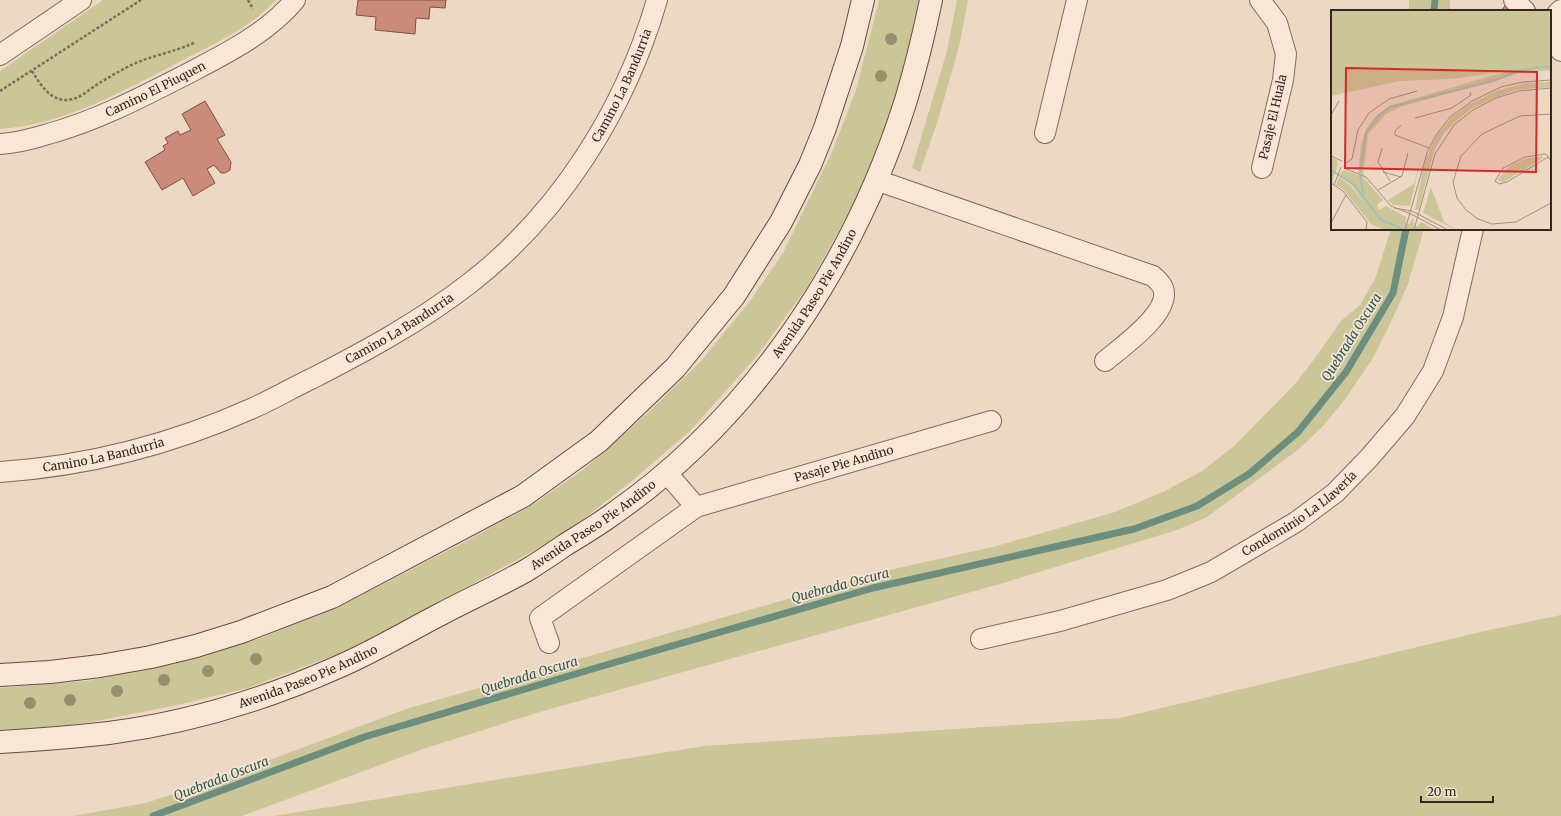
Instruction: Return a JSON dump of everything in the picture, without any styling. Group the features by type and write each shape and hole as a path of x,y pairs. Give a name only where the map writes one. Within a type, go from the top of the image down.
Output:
{"main road":[{"path":"0,675 50,672 100,666 151,657 196,646 241,632 332,597 522,496 599,441 675,368 734,296 758,259 796,193 825,128 852,46 863,0"},
{"name":"Avenida Paseo Pie Andino","path":"0,742 105,733 158,724 233,706 293,686 381,647 431,619 528,569 613,514 666,472 706,435 743,396 772,360 798,324 823,285 845,246 876,180 906,100 920,49 931,0"}],"street":[{"path":"0,55 81,0"},
{"name":"Camino El Piuquen","path":"0,144 34,138 62,130 121,108 216,59 243,43 265,28 295,0"},
{"name":"Camino La Bandurria","path":"0,472 59,466 102,459 146,447 215,424 254,407 333,367 443,303 476,278 513,245 542,214 563,187 595,140 624,87 650,23 657,0"},
{"path":"1045,133 1077,0"},
{"name":"Pasaje El Huala","path":"1260,0 1277,23 1286,54 1283,80 1262,168"},
{"path":"1514,0 1524,10"},
{"path":"1557,0 1561,2"},
{"path":"1553,40 1553,20 1561,10"},
{"path":"876,180 1153,276 1163,287 1164,294 1163,301 1156,315 1105,361"},
{"name":"Condominio La Llavería","path":"981,640 1167,590 1211,572 1296,522 1335,492 1369,458 1405,416 1433,371 1453,317 1473,230"},
{"name":"Pasaje Pie Andino","path":"549,643 540,618 696,507 991,421"},
{"path":"666,472 696,507"}],"path":[{"path":"0,91 141,0"},
{"path":"247,14 254,10"},
{"path":"32,71 43,90 56,97 67,100 79,97 122,70 140,62 176,51 195,43"}],"shaded area":[{"path":"103,0 276,0 255,19 230,35 114,95 70,114 48,121 0,129 0,71"},
{"path":"879,0 921,0 909,55 884,137 854,204 808,286 757,356 690,431 633,480 566,533 403,622 338,654 248,688 173,706 91,722 52,727 0,730 0,688 87,681 176,663 258,639 338,607 461,544 537,502 584,469 649,412 701,361 750,301 783,253 832,152 856,90"},
{"path":"957,0 968,0 959,47 938,120 920,172 912,168 947,51"},
{"path":"1409,0 1450,0 1450,10 1409,10"},
{"path":"1391,230 1424,230 1408,284 1373,358 1346,398 1323,426 1299,449 1207,517 1177,530 1000,584 543,711 426,748 242,816 73,816 146,803 224,777 406,709 885,571 993,547 1115,512 1165,491 1202,471 1234,446 1295,384 1341,321 1360,305 1375,279"},
{"path":"1561,615 1561,816 274,816 704,746 1120,718 1480,632"}],"building":[{"path":"358,0 446,0 445,8 430,7 429,19 416,18 415,34 375,30 376,17 356,15"},
{"path":"1507,3 1515,10 1502,10"},
{"path":"205,101 225,135 217,139 231,162 230,170 225,173 221,173 214,165 207,169 215,183 193,196 183,178 162,190 145,162 165,150 163,146 168,143 165,138 178,131 180,135 191,130 182,114"}],"waterway":[{"name":"Quebrada Oscura","path":"1434,10 1435,0"},
{"name":"Quebrada Oscura","path":"153,816 364,737 599,667 873,588 1134,529 1197,506 1249,474 1298,432 1346,372 1393,293 1406,230"}]}
